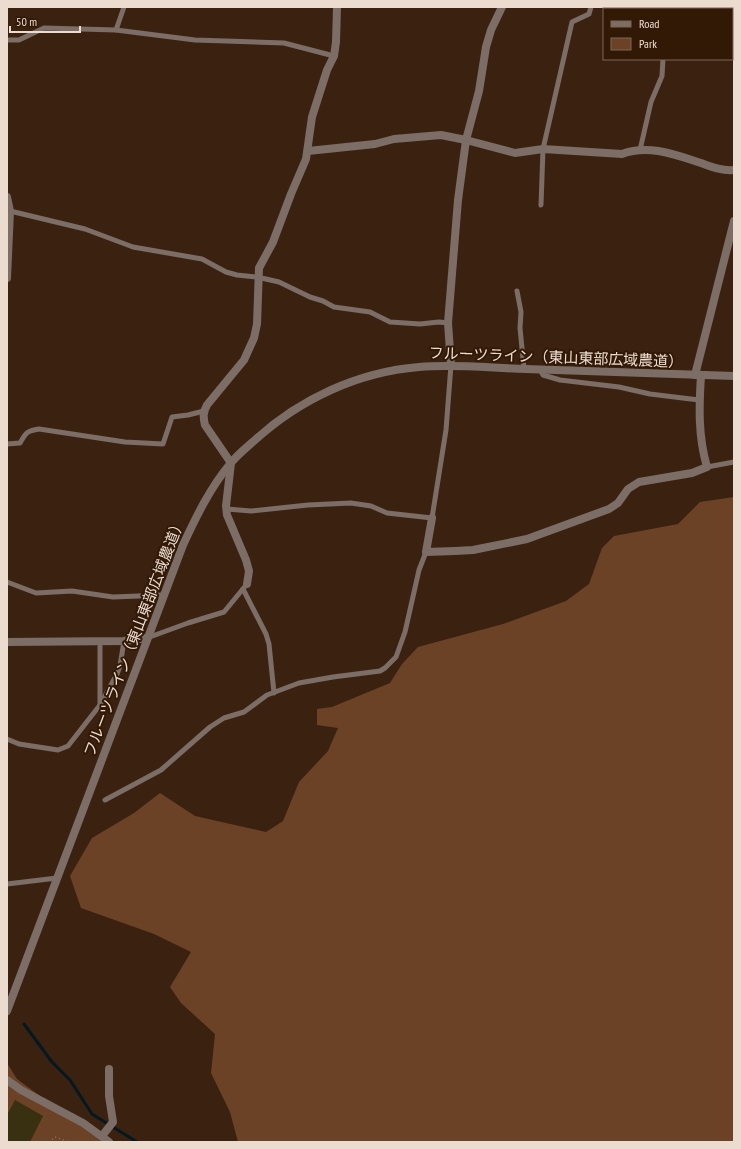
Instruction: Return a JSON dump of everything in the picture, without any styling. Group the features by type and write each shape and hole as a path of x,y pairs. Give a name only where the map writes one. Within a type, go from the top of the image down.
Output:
{"street":[{"path":"245,586 249,571 246,560 227,515 230,463 206,425 203,418 204,411 207,405 244,360 254,338 257,324 259,268 273,242 306,159 312,116 327,70 334,56 337,7"},
{"path":"451,365 448,323 458,200 466,140 479,91 486,47 491,30 502,7"},
{"path":"308,151 375,144 394,139 441,135 515,153 543,149 622,154 631,150 664,151 718,169 734,170"},
{"path":"7,197 10,211 7,275"},
{"path":"432,518 426,552 473,550 527,539 609,509 618,503 628,489 639,482 692,473 707,467 702,450 698,375 734,221"},
{"name":"フルーツライン（東山東部広域農道）","path":"7,1010 183,545 211,491 230,463 273,424 312,399 333,389 367,377 418,367 451,365 540,370 734,376"},
{"path":"7,642 124,641 147,638"},
{"path":"104,1134 113,1122 109,1096 109,1069"},
{"path":"7,1080 21,1090 104,1134 110,1142"}],"lane":[{"path":"116,30 124,7"},
{"path":"541,205 543,149 572,22 588,14 591,7"},
{"path":"7,40 19,40 44,28 116,30 201,41 284,43 334,56"},
{"path":"640,150 651,102 662,76 663,60"},
{"path":"10,211 85,229 133,248 196,257 226,272 279,282 310,298 323,301 334,306 370,312 382,320 420,324 439,322 448,323"},
{"path":"517,291 521,312 520,328 524,369"},
{"path":"227,509 251,511 308,505 351,503 371,506 387,513 432,518 446,430 451,365"},
{"path":"540,370 543,375 560,380 618,387 650,394 699,400"},
{"path":"7,444 20,443 25,434 29,431 40,429 125,442 163,444 172,417 204,411"},
{"path":"707,467 734,462"},
{"path":"105,800 161,770 210,727 224,718 244,712 268,695 299,683 380,671 385,668 396,657 405,632 419,570 426,552"},
{"path":"7,582 36,593 72,591 113,597 164,595"},
{"path":"147,638 224,612 245,586 269,644 274,693"},
{"path":"100,641 100,704"},
{"path":"7,739 19,744 58,750 68,746 100,704 119,670 124,641"},
{"path":"7,884 57,878"}],"path":[{"path":"49,1142 55,1137 68,1142"}],"green space":[{"path":"734,497 734,1142 238,1142 230,1112 211,1073 215,1034 181,1003 170,987 191,952 154,934 81,908 70,876 92,838 134,813 160,793 195,816 266,832 283,821 299,782 328,751 338,728 317,725 317,709 332,707 390,683 402,664 418,647 503,624 566,601 589,584 602,548 614,536 678,524 700,502"},
{"path":"7,1063 17,1079 102,1142 7,1142"}],"sand":[{"path":"15,1100 43,1116 30,1142 7,1142 7,1115"}],"waterway":[{"path":"24,1024 52,1062 70,1080 92,1114 137,1142"}]}
